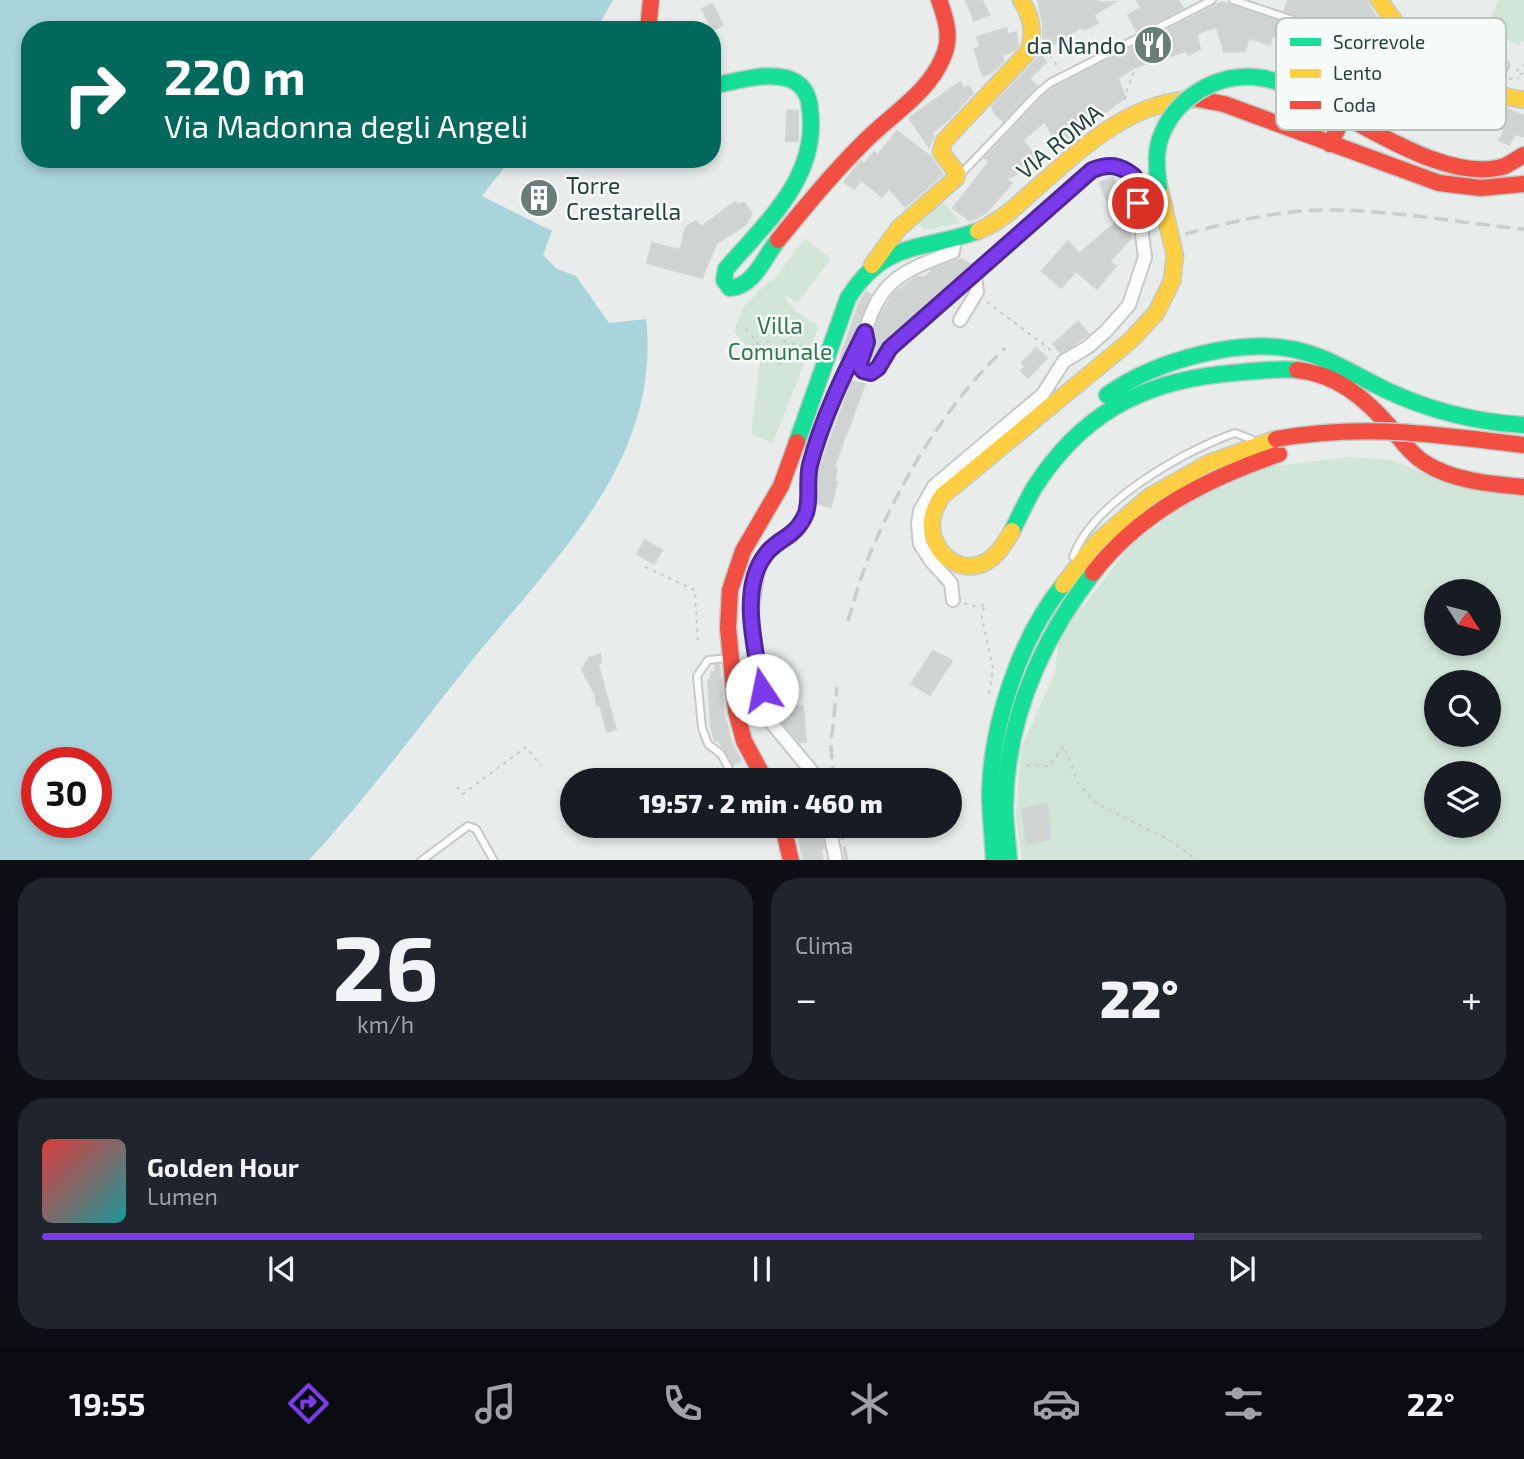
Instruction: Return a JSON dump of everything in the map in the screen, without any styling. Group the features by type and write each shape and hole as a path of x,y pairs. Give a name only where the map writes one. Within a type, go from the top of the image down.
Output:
{"main road":[{"path":"649,21 652,0"},
{"path":"721,85 780,77 804,88 810,99 811,136 803,173 789,195 726,269 724,280 734,289 751,279 765,257 847,159 888,119 918,95 939,71 947,45 946,21 939,0"},
{"path":"756,768 739,725 732,664 729,603 736,568 781,486 848,298 887,241 956,178 957,173 941,152 944,141 1023,59 1034,39 1030,15 1021,0"},
{"path":"1379,0 1392,18"},
{"path":"1276,82 1245,76 1224,79 1191,96 1176,110 1166,124 1157,152 1159,187 1175,255 1171,280 1161,306 1152,320 1130,340 949,488 934,505 931,516 933,541 939,551 959,565 968,567 986,563 1004,542 1034,489 1066,447 1097,420 1140,393 1189,378 1277,368 1310,371 1345,385 1362,398 1419,458 1438,470 1524,487"},
{"path":"1506,95 1524,100"},
{"name":"VIA ROMA","path":"872,265 914,246 987,227 1009,213 1117,114 1193,99 1224,104 1276,124"},
{"name":"VIA ROMA","path":"1293,130 1403,172 1455,187 1475,190 1524,184"},
{"path":"1330,144 1337,130"},
{"path":"1373,130 1415,150 1476,171 1494,169 1524,155"},
{"path":"912,216 910,231 914,246"},
{"path":"1034,489 1043,462 1051,452 1093,406 1115,389 1158,367 1235,348 1294,349 1323,358 1441,413 1499,424 1524,425"},
{"path":"994,860 990,835 992,765 1000,714 1026,642 1064,580 1104,534 1144,500 1209,461 1321,430 1405,430 1524,445"},
{"path":"1009,860 1006,781 1012,741 1032,672 1052,629 1089,576 1120,542 1160,510 1272,445 1393,444 1524,460"},
{"path":"786,838 791,860"}],"street":[{"path":"1390,0 1402,18"},
{"path":"865,332 867,342 859,366 863,371 871,373 878,368 890,348 1092,170 1116,166 1134,176 1145,257 1129,305 1088,347 1064,361 1043,394 945,476 925,498 919,511 920,544 951,583 953,600"},
{"path":"810,768 770,721 751,616 759,564 769,551 791,536 806,512 809,468 815,450 847,369 886,287 897,276 953,251 955,237"},
{"path":"960,320 977,292 975,274"},
{"path":"831,838 835,860"}],"lane":[{"path":"956,178 1050,83 1212,0"},
{"path":"1233,0 1291,18"},
{"path":"729,768 721,754 708,744 702,728 698,676 708,660 732,664"},
{"path":"421,860 468,826 476,829 494,860"}],"path":[{"path":"1034,39 1042,44 1059,68"},
{"path":"1117,114 1126,100 1136,66 1125,44"},
{"path":"1516,71 1524,65"},
{"path":"977,292 993,308 1064,361"},
{"path":"746,329 762,354 768,341 779,364 783,358 784,341 828,354"},
{"path":"645,567 695,590 698,644"},
{"path":"953,600 975,606 986,605 981,613 993,669 989,693"},
{"path":"1026,761 1028,766 1049,766 1064,746 1078,783 1096,803 1163,837 1198,860"},
{"path":"457,787 463,794 526,747 541,766"}],"green space":[{"path":"1498,0 1524,0 1524,41 1518,45 1506,40 1506,18 1491,18"},
{"path":"941,199 961,223 924,230 920,226 920,219"},
{"name":"Villa Comunale","path":"805,238 831,259 797,303 783,294 795,311 819,326 773,443 751,435 760,362 734,332 743,307 770,280 772,282"},
{"path":"1349,457 1392,460 1421,472 1524,492 1524,860 1022,860 1016,818 1021,748 1054,675 1060,636 1130,546 1188,502 1267,467"}],"water":[{"path":"0,0 613,0 601,21 21,21 21,168 504,168 482,196 552,231 543,255 557,269 576,276 609,323 646,319 646,370 637,418 619,463 595,506 566,547 309,860 0,860"}],"building":[{"path":"966,0 982,0 989,15 974,21"},
{"path":"1038,0 1115,2 1094,15 1098,23 1084,30 1082,27 1045,49 1052,38 1043,41"},
{"path":"1137,0 1177,0 1183,8 1137,32 1128,15 1141,8"},
{"path":"1288,0 1368,0 1377,18 1305,18 1284,11"},
{"path":"1222,2 1276,20 1276,37 1272,36 1270,45 1249,38 1245,51 1224,52 1217,27 1197,35 1200,49 1188,55 1186,51 1136,67 1118,78 1125,98 1058,148 1045,121 1023,140 1041,163 1006,179 1012,183 986,213 970,221 953,208 989,162 985,158 1042,97 1055,87"},
{"path":"712,4 721,21 708,21 702,9"},
{"path":"1006,28 1008,35 1016,32 1018,46 1014,51 1002,55 1004,61 993,72 983,76 974,49 980,47 977,37"},
{"path":"1040,53 1046,62 1029,79 1037,86 1003,121 995,114 992,106"},
{"path":"960,82 964,89 968,86 973,93 932,133 934,136 929,147 909,118"},
{"path":"1506,108 1524,116 1524,137 1515,134 1509,145 1499,140 1506,130"},
{"path":"787,110 798,111 798,141 786,141"},
{"path":"897,131 931,157 943,174 905,207 889,188 882,197 861,180 854,189 844,182 861,161 864,164 874,152 878,155"},
{"path":"1113,177 1124,201 1110,207 1099,183"},
{"name":"Torre Crestarella","path":"552,183 554,210 525,212 524,185"},
{"path":"735,202 737,205 744,203 752,213 745,225 716,244 702,278 647,263 652,243 680,250 686,227 696,221 701,227"},
{"path":"1120,219 1132,237 1110,261 1116,266 1097,289 1076,271 1061,288 1042,271 1068,241 1079,254"},
{"path":"961,259 972,264 884,341 874,358 871,356 880,315 894,293 916,277 925,277 933,269"},
{"path":"866,292 871,295 858,326 857,337 851,341 843,359 840,358 859,303"},
{"path":"1078,322 1089,334 1061,353 1053,344"},
{"path":"1036,348 1047,358 1028,378 1021,371 1025,366 1022,363"},
{"path":"852,381 865,384 834,467 837,468 834,482 837,482 831,507 817,504 820,485 817,485 817,475"},
{"path":"645,540 662,550 654,564 637,554"},
{"path":"933,651 952,661 930,695 911,684"},
{"path":"600,654 601,662 598,665 616,729 607,732 600,705 597,706 595,694 582,670 589,658"},
{"path":"715,665 719,665 724,714 732,744 741,761 733,765 718,740 715,741 711,728 708,680 711,679 711,672 715,672"},
{"path":"803,706 806,742 799,742 778,717 776,708"},
{"path":"1047,803 1051,838 1027,845 1022,809"},
{"path":"798,838 823,838 825,848 821,849 823,860 803,860"}],"railway":[{"path":"1185,234 1273,214 1327,210 1401,214 1524,229"},
{"path":"848,621 872,549 898,494 945,417 1005,348"},
{"path":"832,768 831,745 837,687"},
{"path":"842,838 847,860"}],"traffic: fast":[{"path":"721,84 777,76 796,82 808,98 811,134 798,178 773,216 726,269 724,280 730,288 752,277 778,240"},
{"path":"1159,187 1157,151 1160,139 1167,124 1187,100 1200,90 1229,79 1246,77 1276,81"},
{"path":"797,442 848,298 862,279 876,266 906,250 978,231"},
{"path":"1107,395 1150,371 1202,354 1255,347 1281,348 1325,359 1386,390 1436,410 1488,421 1524,425"},
{"path":"1012,531 1034,488 1052,463 1071,441 1114,407 1164,385 1192,379 1260,370 1297,370"},
{"path":"1009,860 1005,814 1007,774 1020,712 1030,682 1057,626 1093,573"},
{"path":"994,860 990,791 996,738 1003,710 1011,682 1034,630 1063,585"}],"traffic: slow":[{"path":"872,265 899,228 956,178 957,173 941,152 944,141 1028,52 1031,25 1021,0"},
{"path":"1379,0 1392,18"},
{"path":"1506,96 1524,100"},
{"path":"978,231 1008,213 1070,158 1108,129 1150,108 1173,101 1198,99"},
{"path":"1012,531 993,557 982,564 961,565 951,560 936,544 932,521 942,496 1131,340 1156,313 1172,281 1175,256 1159,187"},
{"path":"1063,585 1097,542 1149,497 1209,463 1276,439"}],"traffic: jam":[{"path":"649,21 651,0"},
{"path":"778,240 840,167 873,133 908,103 937,70 946,50 948,36 939,0"},
{"path":"1198,99 1224,104 1276,123"},
{"path":"1295,130 1439,183 1481,188 1524,184"},
{"path":"1330,144 1337,130"},
{"path":"1370,130 1422,155 1465,168 1505,166 1524,155"},
{"path":"1297,370 1325,377 1350,390 1381,417 1406,447 1436,469 1473,481 1524,487"},
{"path":"1276,439 1309,434 1370,431 1430,434 1524,445"},
{"path":"759,768 744,741 736,711 728,628 730,590 743,551 781,486 797,442"},
{"path":"1093,573 1132,532 1177,500 1227,474 1279,454"},
{"path":"786,838 791,860"}],"place":[{"name":"da Nando","path":"1153,45"},
{"name":"Torre Crestarella","path":"539,198"}],"route":[{"path":"762,690 751,616 759,564 769,551 791,536 806,512 809,468 847,369 865,332 867,342 859,366 863,371 871,373 878,368 890,348 1092,170 1110,165 1125,168 1134,176 1138,203"}]}
